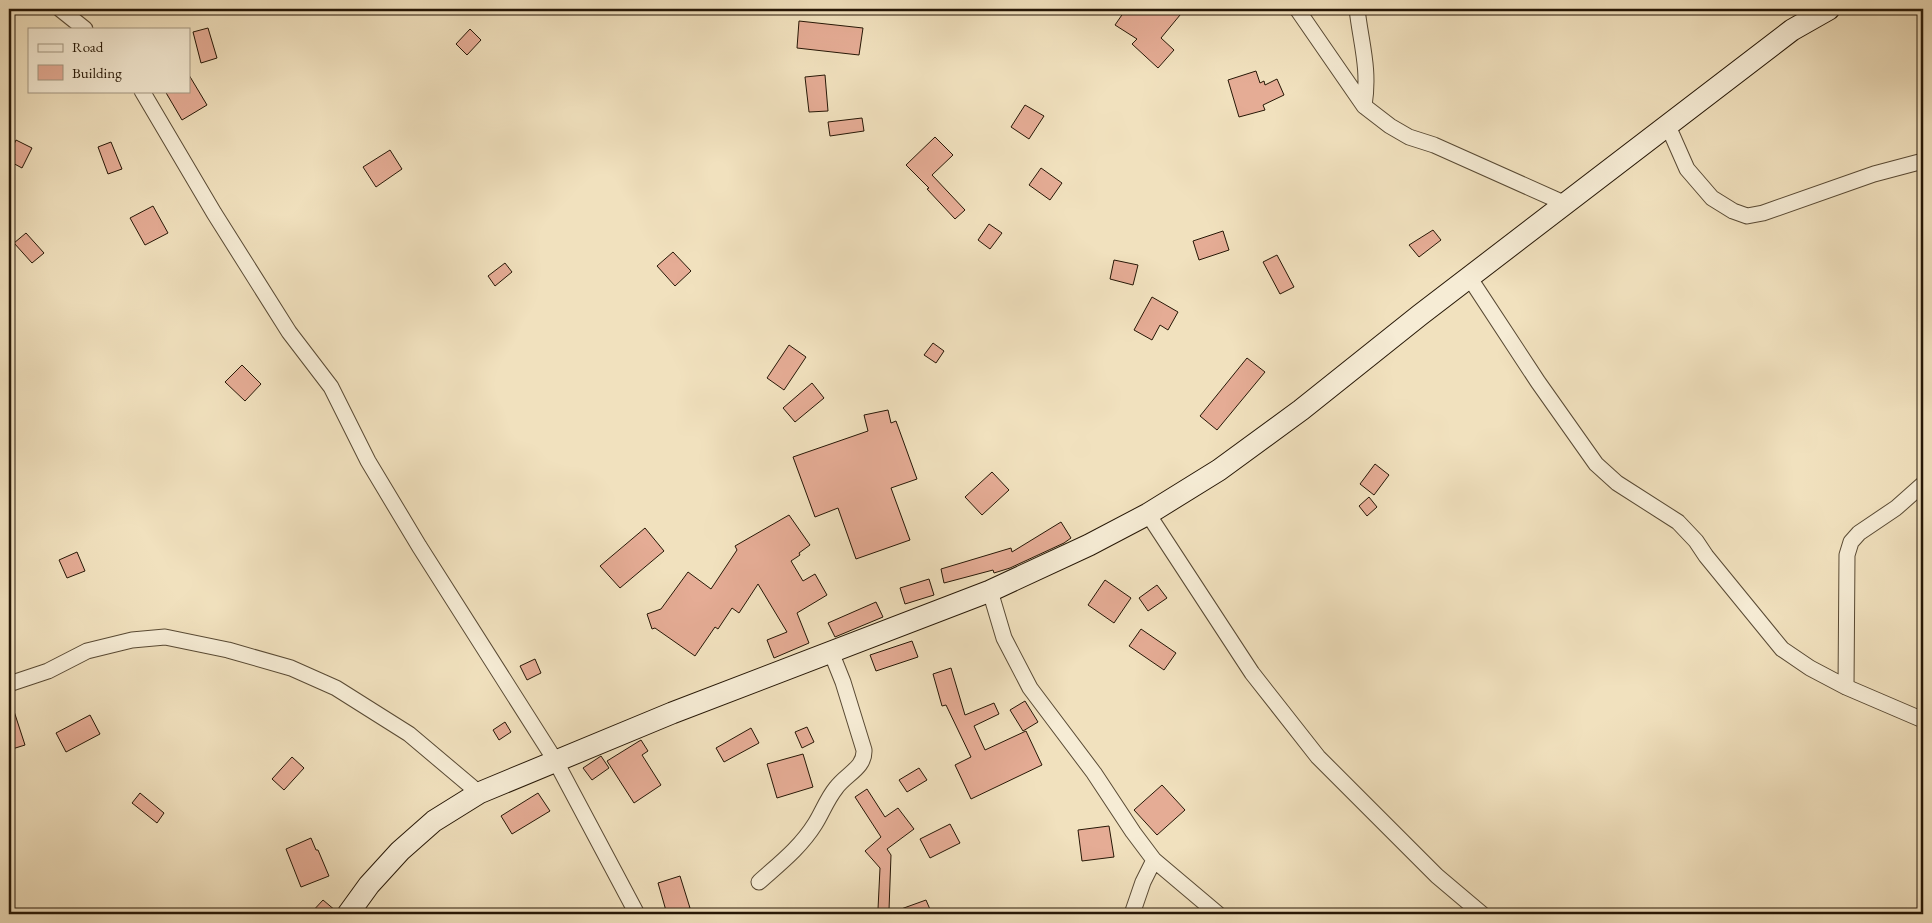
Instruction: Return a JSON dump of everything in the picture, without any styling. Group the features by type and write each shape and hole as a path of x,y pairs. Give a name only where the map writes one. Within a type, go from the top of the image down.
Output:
{"main road":[{"path":"348,914 369,885 400,851 434,821 479,792 672,713 990,590 1089,546 1148,514 1219,470 1301,410 1469,277 1792,30 1829,9"}],"street":[{"path":"60,9 84,28"},
{"path":"1297,9 1364,106 1390,126 1566,204"},
{"path":"1356,9 1366,65 1367,86 1364,106"},
{"path":"143,92 214,213 289,332 331,387 368,461 418,546 555,760 637,914"},
{"path":"1668,126 1687,169 1712,198 1733,211 1747,216 1764,213 1874,174 1923,161"},
{"path":"1469,277 1538,382 1596,464 1617,484 1678,522 1696,541 1706,556 1782,648 1810,668 1846,687 1923,720"},
{"path":"1846,687 1847,555 1851,542 1859,533 1896,508 1923,484"},
{"path":"1148,514 1252,672 1318,758 1437,876 1482,914"},
{"path":"990,590 1004,638 1030,688 1094,773 1154,860 1218,914"},
{"path":"9,684 48,671 87,651 132,640 166,638 228,650 291,668 336,688 409,734 479,792"},
{"path":"759,882 803,842 815,825 835,788 856,769 864,758 864,750 843,682 831,652"},
{"path":"1132,914 1143,882 1154,860"}],"building":[{"path":"1126,9 1185,9 1161,38 1174,50 1158,68 1132,44 1137,39 1115,25"},
{"path":"799,21 863,28 859,55 797,48"},
{"path":"208,28 217,58 201,63 193,32"},
{"path":"470,29 481,40 467,55 456,44"},
{"path":"1256,71 1260,83 1264,81 1265,85 1277,79 1284,95 1263,105 1265,110 1239,117 1228,80"},
{"path":"825,75 828,111 809,112 805,77"},
{"path":"190,77 207,105 182,120 166,92 190,92"},
{"path":"1025,105 1044,116 1029,139 1011,127"},
{"path":"862,118 864,131 830,136 828,122"},
{"path":"935,137 953,155 932,175 965,210 955,219 927,189 929,188 906,165"},
{"path":"16,140 32,148 22,168 9,161 9,155"},
{"path":"111,142 122,169 108,174 98,147"},
{"path":"390,150 402,169 376,187 363,167"},
{"path":"1041,168 1062,183 1050,200 1029,185"},
{"path":"153,206 168,233 145,245 130,218"},
{"path":"989,224 1002,233 990,249 978,240"},
{"path":"1433,230 1441,240 1419,257 1409,245"},
{"path":"1223,231 1229,250 1199,260 1193,241"},
{"path":"26,233 44,253 32,263 14,243"},
{"path":"673,252 691,271 675,286 657,266"},
{"path":"1277,255 1294,287 1280,294 1263,262"},
{"path":"1114,260 1138,265 1133,285 1110,279"},
{"path":"505,263 512,272 495,286 488,276"},
{"path":"1152,297 1178,312 1168,330 1160,325 1152,340 1134,330"},
{"path":"933,343 944,351 936,363 924,355"},
{"path":"789,345 806,357 784,390 767,378"},
{"path":"1247,358 1265,372 1217,430 1200,416"},
{"path":"242,365 261,384 245,401 225,382"},
{"path":"812,383 824,398 795,422 783,408"},
{"path":"888,410 891,423 896,421 917,479 891,488 910,540 856,559 838,508 815,517 793,457 868,431 864,415"},
{"path":"1375,464 1389,475 1374,495 1360,484"},
{"path":"992,472 1009,490 982,515 965,497"},
{"path":"1369,497 1377,507 1367,516 1359,506"},
{"path":"789,515 810,545 791,561 803,581 815,574 827,595 797,613 809,643 774,658 767,640 787,632 758,584 739,613 732,608 718,629 715,627 695,656 655,628 652,629 647,614 661,609 688,572 711,589 737,550 735,546"},
{"path":"1061,522 1071,538 1064,543 1010,568 994,573 993,570 944,583 941,569 1011,548 1012,552"},
{"path":"645,528 664,551 620,588 600,566"},
{"path":"77,552 85,571 67,578 59,560"},
{"path":"929,579 934,595 905,604 900,588"},
{"path":"1105,580 1131,598 1114,623 1088,605"},
{"path":"1157,585 1167,598 1148,611 1139,598"},
{"path":"876,602 883,617 835,637 828,623"},
{"path":"1141,629 1176,653 1164,670 1129,646"},
{"path":"912,641 918,657 876,671 870,655"},
{"path":"535,659 541,673 527,680 520,666"},
{"path":"951,668 965,715 994,703 999,714 974,726 985,750 1026,731 1042,765 971,799 955,765 971,757 946,705 942,706 933,674"},
{"path":"1025,701 1038,722 1023,731 1010,710"},
{"path":"11,702 25,745 9,750 9,703"},
{"path":"90,715 100,734 66,752 56,733"},
{"path":"505,722 511,732 499,740 493,730"},
{"path":"807,727 814,742 802,748 795,732"},
{"path":"751,728 759,743 724,762 716,748"},
{"path":"641,740 648,751 642,755 661,785 634,803 607,761"},
{"path":"803,754 813,787 777,798 767,764"},
{"path":"601,756 609,768 592,780 583,768"},
{"path":"292,757 304,768 284,790 272,779"},
{"path":"919,768 927,780 907,792 899,780"},
{"path":"1162,785 1185,810 1157,835 1134,810"},
{"path":"867,789 885,817 898,808 914,829 887,849 891,855 889,910 878,909 880,868 865,851 881,837 855,797"},
{"path":"140,793 164,813 157,823 132,803"},
{"path":"538,793 550,811 512,834 501,816"},
{"path":"950,824 960,843 930,858 920,839"},
{"path":"1109,826 1114,857 1082,861 1078,830"},
{"path":"311,838 329,876 301,887 286,849"},
{"path":"680,876 690,908 667,914 658,883"},
{"path":"323,900 336,911 336,914 310,914"},
{"path":"926,900 932,914 890,914 890,913"}]}
